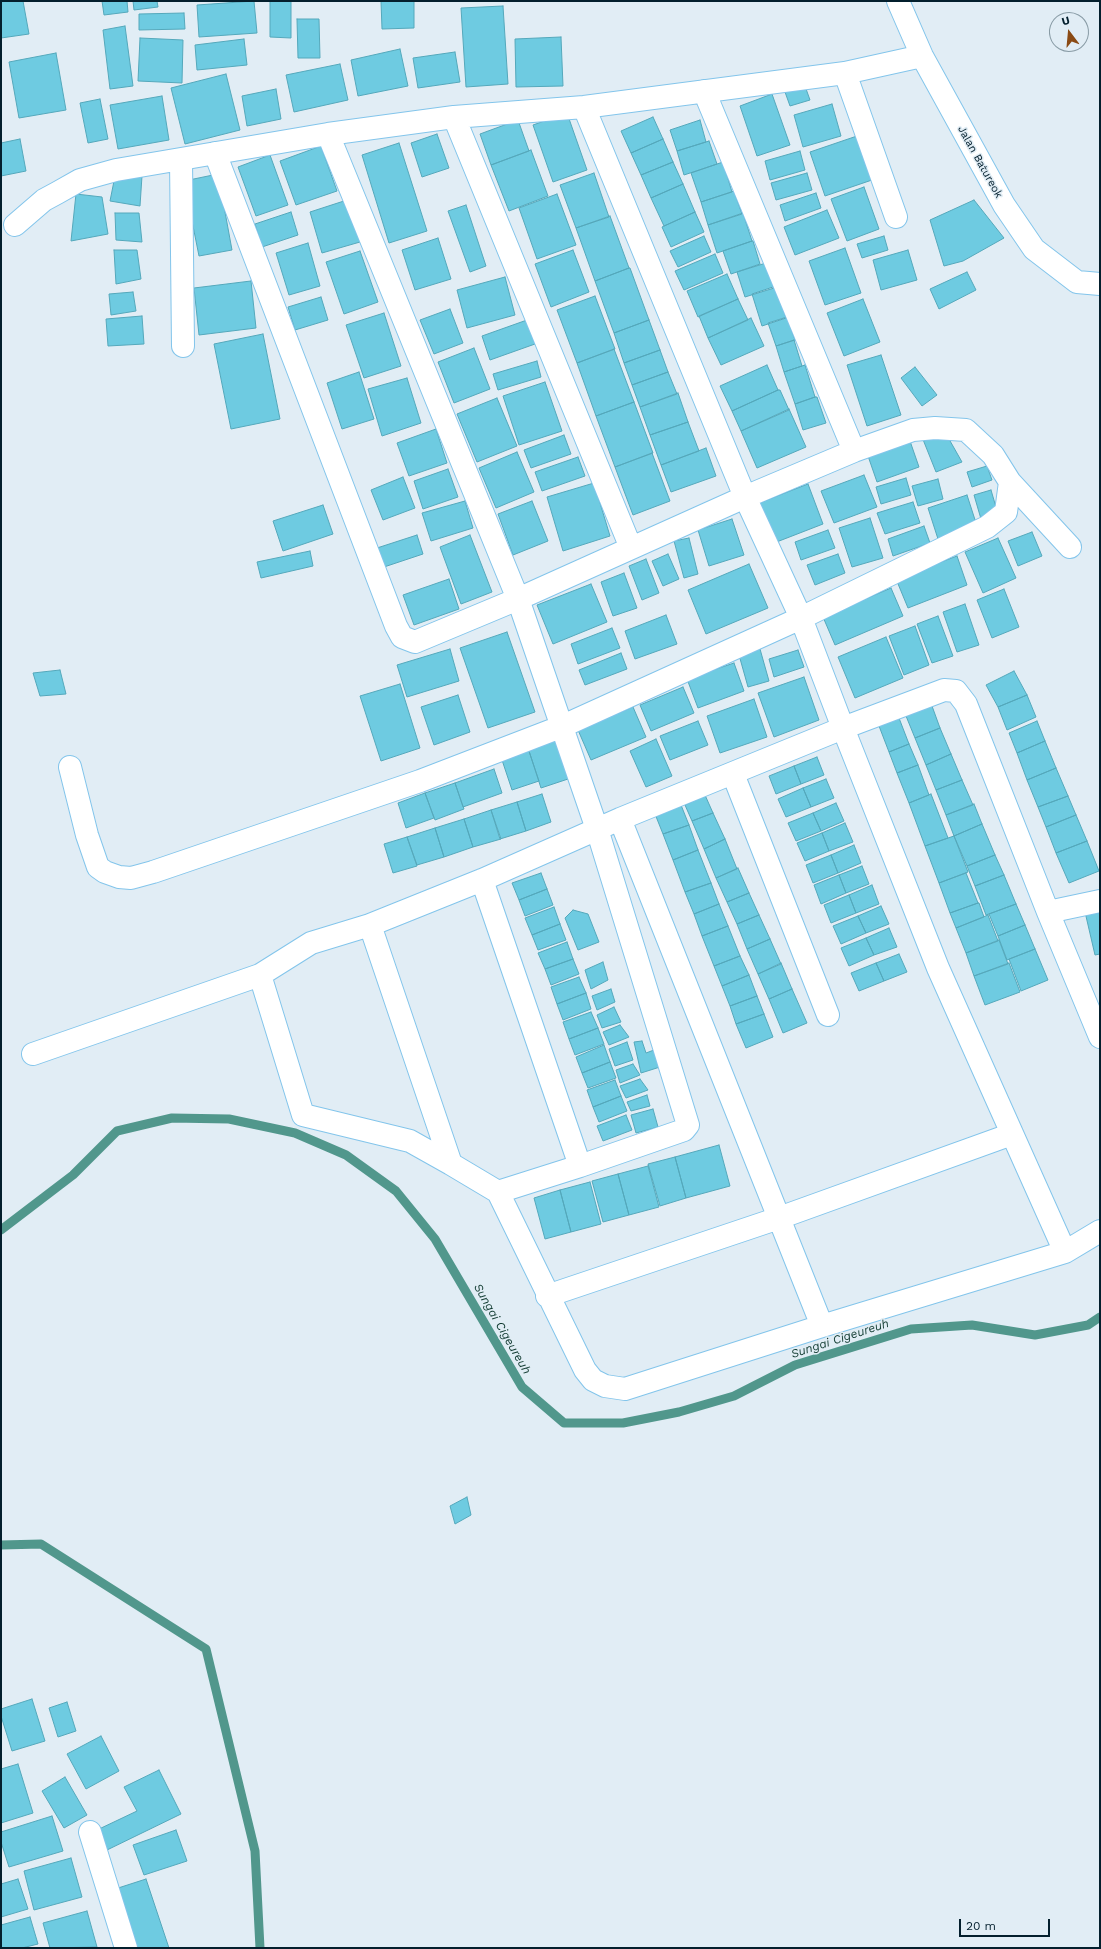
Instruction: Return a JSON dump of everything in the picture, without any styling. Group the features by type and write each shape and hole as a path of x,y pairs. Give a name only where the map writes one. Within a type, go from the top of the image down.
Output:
{"street":[{"name":"Jalan Batureok","path":"898,1 922,56 1004,205 1034,249 1077,282 1100,284"},
{"path":"15,225 44,200 80,180 116,170 328,134 454,116 584,107 845,73 922,56"},
{"path":"845,73 896,217"},
{"path":"704,91 854,451"},
{"path":"584,107 745,497 801,618 938,968 1065,1252"},
{"path":"454,116 631,548"},
{"path":"328,134 518,599 597,829 688,1125 684,1130 580,1166 498,1192"},
{"path":"215,153 396,626 402,638 415,642 518,599 745,497 854,451 912,430 934,428 966,430 993,455 1010,482 1070,548"},
{"path":"181,160 183,346"},
{"path":"70,768 87,835 98,867 111,875 130,878 413,784 562,726 801,618 987,527 1006,512 1010,482"},
{"path":"34,1054 260,975 311,943 370,925 482,880 620,819 843,728 944,690 956,691 966,704 1048,912 1100,1037"},
{"path":"733,774 828,1015"},
{"path":"620,819 822,1326"},
{"path":"482,880 580,1166"},
{"path":"1048,912 1100,901"},
{"path":"370,925 451,1164"},
{"path":"260,975 303,1115 410,1141 498,1192 547,1296 589,1375 593,1380 605,1386 625,1389 822,1326 1065,1252 1100,1231"},
{"path":"547,1296 779,1218 1012,1134"},
{"path":"90,1832 126,1948"}],"building":[{"path":"1,1 23,1 29,34 1,38"},
{"path":"102,1 127,1 128,12 104,15"},
{"path":"133,1 157,1 158,7 134,10"},
{"path":"254,1 257,33 199,37 197,5"},
{"path":"270,1 291,1 291,38 270,37"},
{"path":"381,1 414,1 414,28 382,29"},
{"path":"503,6 508,84 466,87 461,8"},
{"path":"184,13 185,29 139,30 139,14"},
{"path":"297,19 319,19 320,58 298,58"},
{"path":"125,26 133,86 110,89 103,30"},
{"path":"561,37 563,86 516,87 515,39"},
{"path":"140,38 183,40 182,83 138,81"},
{"path":"244,39 247,65 197,70 195,45"},
{"path":"400,49 408,86 358,96 351,60"},
{"path":"455,52 460,82 418,88 413,58"},
{"path":"56,53 66,110 19,118 9,62"},
{"path":"340,64 348,100 294,112 286,75"},
{"path":"226,74 240,130 185,144 171,88"},
{"path":"805,86 810,100 790,106 785,92"},
{"path":"276,89 281,119 247,126 242,96"},
{"path":"772,94 790,145 757,156 740,106"},
{"path":"162,96 169,140 118,149 110,105"},
{"path":"100,99 108,139 88,143 80,103"},
{"path":"832,104 841,136 803,147 794,115"},
{"path":"567,113 587,170 553,182 533,125"},
{"path":"653,117 663,139 631,153 621,131"},
{"path":"518,120 529,151 491,165 480,134"},
{"path":"700,120 706,142 677,151 670,130"},
{"path":"437,134 449,168 422,177 411,143"},
{"path":"857,136 872,180 825,196 810,152"},
{"path":"20,139 26,171 1,176 1,143"},
{"path":"663,139 673,162 641,175 631,153"},
{"path":"709,141 717,164 684,175 677,151"},
{"path":"399,143 427,231 389,243 362,155"},
{"path":"321,146 337,191 296,205 280,161"},
{"path":"531,150 548,196 509,211 491,165"},
{"path":"800,151 805,170 770,180 765,161"},
{"path":"270,155 288,205 256,216 238,167"},
{"path":"673,162 683,184 651,198 641,175"},
{"path":"723,162 732,192 701,202 691,173"},
{"path":"594,173 609,217 576,228 560,185"},
{"path":"807,173 812,190 776,200 771,183"},
{"path":"218,174 232,250 199,256 184,181"},
{"path":"142,176 140,206 110,201 114,181"},
{"path":"683,184 695,212 664,226 651,198"},
{"path":"864,187 879,229 847,241 831,199"},
{"path":"734,191 742,214 708,225 701,202"},
{"path":"816,193 821,208 785,221 780,205"},
{"path":"76,194 102,197 108,234 71,241"},
{"path":"557,194 576,245 537,259 519,208"},
{"path":"347,200 360,242 322,253 310,212"},
{"path":"974,200 1004,238 963,261 944,266 930,220"},
{"path":"466,205 486,266 470,272 448,211"},
{"path":"827,210 839,238 795,255 784,227"},
{"path":"291,212 298,235 262,247 255,224"},
{"path":"695,212 704,232 671,247 662,227"},
{"path":"115,213 139,213 142,242 116,240"},
{"path":"743,213 752,241 717,253 708,225"},
{"path":"610,216 629,268 595,281 576,228"},
{"path":"704,236 711,252 678,267 670,251"},
{"path":"884,236 888,250 862,258 857,244"},
{"path":"438,238 451,279 415,290 402,250"},
{"path":"752,241 760,264 731,274 723,251"},
{"path":"308,243 320,286 289,295 276,253"},
{"path":"845,248 861,293 825,305 809,261"},
{"path":"114,250 137,250 141,279 116,284"},
{"path":"573,250 589,292 551,307 535,264"},
{"path":"908,250 917,280 881,290 873,260"},
{"path":"360,251 378,302 344,314 326,262"},
{"path":"715,254 723,273 684,290 675,271"},
{"path":"766,263 774,288 745,297 737,272"},
{"path":"629,268 649,320 614,333 595,281"},
{"path":"967,272 976,290 939,309 930,289"},
{"path":"727,274 738,299 698,317 687,291"},
{"path":"505,277 515,315 467,328 457,290"},
{"path":"251,281 256,328 199,335 194,288"},
{"path":"776,286 786,318 762,326 752,294"},
{"path":"133,292 136,311 111,315 109,294"},
{"path":"595,296 615,349 577,363 557,310"},
{"path":"321,297 328,320 295,330 288,307"},
{"path":"738,299 748,320 708,338 699,316"},
{"path":"863,299 880,342 844,356 827,313"},
{"path":"450,309 463,343 434,354 420,320"},
{"path":"384,313 401,366 364,378 346,325"},
{"path":"142,316 144,344 108,346 106,319"},
{"path":"787,317 795,340 776,346 768,323"},
{"path":"751,318 764,346 721,365 708,338"},
{"path":"527,320 535,344 490,360 482,336"},
{"path":"649,320 660,350 624,363 614,333"},
{"path":"263,334 280,419 231,429 214,344"},
{"path":"794,340 802,366 784,372 776,346"},
{"path":"474,348 490,389 454,403 438,362"},
{"path":"614,349 634,402 596,416 577,363"},
{"path":"660,350 668,372 632,385 624,363"},
{"path":"881,355 901,415 867,426 847,365"},
{"path":"537,361 541,377 498,390 493,374"},
{"path":"767,365 778,390 732,411 720,386"},
{"path":"805,365 815,397 795,404 784,372"},
{"path":"915,367 937,395 922,406 901,378"},
{"path":"359,372 374,419 342,429 327,383"},
{"path":"668,372 677,394 640,407 632,385"},
{"path":"407,378 421,423 382,436 368,389"},
{"path":"545,382 562,431 519,445 503,396"},
{"path":"780,390 789,410 741,431 732,411"},
{"path":"678,393 688,422 650,435 640,407"},
{"path":"817,397 826,423 803,430 795,404"},
{"path":"497,398 517,446 477,462 457,414"},
{"path":"634,402 653,453 615,467 596,416"},
{"path":"789,409 806,447 757,468 741,431"},
{"path":"688,422 699,451 661,465 650,435"},
{"path":"436,429 447,463 409,476 397,443"},
{"path":"945,432 962,462 936,472 922,437"},
{"path":"564,435 571,454 531,468 524,450"},
{"path":"910,441 919,467 877,482 868,456"},
{"path":"706,448 716,476 671,492 661,465"},
{"path":"517,452 534,492 496,508 479,468"},
{"path":"652,453 670,501 633,515 615,467"},
{"path":"578,457 585,476 542,491 535,472"},
{"path":"987,466 992,480 972,487 967,472"},
{"path":"448,469 458,497 423,509 414,481"},
{"path":"864,475 877,507 834,523 821,491"},
{"path":"403,477 415,508 383,520 371,490"},
{"path":"906,478 911,495 881,504 876,487"},
{"path":"938,479 943,499 918,506 912,486"},
{"path":"594,483 610,536 563,551 547,497"},
{"path":"808,484 823,524 774,543 759,503"},
{"path":"991,490 998,514 981,519 974,495"},
{"path":"967,495 977,526 938,539 928,508"},
{"path":"465,501 473,528 431,541 422,513"},
{"path":"532,501 548,541 513,555 498,514"},
{"path":"913,502 920,523 885,534 877,513"},
{"path":"323,505 333,534 283,551 273,521"},
{"path":"870,518 883,558 852,567 839,528"},
{"path":"732,519 744,555 709,566 698,530"},
{"path":"924,526 930,543 893,556 888,539"},
{"path":"828,530 835,548 801,560 795,542"},
{"path":"1032,532 1042,556 1018,566 1008,541"},
{"path":"417,535 423,554 384,567 377,548"},
{"path":"470,535 492,592 461,604 440,547"},
{"path":"689,538 698,574 684,578 674,541"},
{"path":"998,538 1016,578 983,593 965,552"},
{"path":"310,551 313,566 261,578 257,562"},
{"path":"668,554 679,579 663,586 652,561"},
{"path":"838,554 845,573 815,585 807,565"},
{"path":"957,556 967,585 908,608 896,579"},
{"path":"646,559 659,593 642,600 629,566"},
{"path":"749,564 768,608 706,634 688,590"},
{"path":"624,573 637,608 613,616 601,582"},
{"path":"449,579 459,609 414,625 403,595"},
{"path":"591,584 607,622 553,644 537,605"},
{"path":"891,588 903,616 835,645 823,617"},
{"path":"1004,589 1019,627 992,638 977,600"},
{"path":"965,604 979,645 957,652 943,612"},
{"path":"666,615 677,644 635,659 625,631"},
{"path":"938,616 953,656 932,663 917,624"},
{"path":"915,626 929,665 904,675 889,636"},
{"path":"612,628 620,648 578,664 571,644"},
{"path":"507,632 535,712 488,728 460,648"},
{"path":"886,637 903,678 855,698 838,657"},
{"path":"450,649 459,681 407,697 397,665"},
{"path":"760,649 769,681 748,687 739,655"},
{"path":"798,650 804,667 774,677 769,659"},
{"path":"621,653 627,669 585,685 579,670"},
{"path":"734,663 744,691 698,708 687,679"},
{"path":"60,670 66,694 40,696 33,673"},
{"path":"1014,671 1027,695 998,707 986,685"},
{"path":"804,677 819,720 774,737 758,693"},
{"path":"400,684 420,748 381,761 360,696"},
{"path":"683,687 694,713 651,731 640,705"},
{"path":"458,695 470,732 434,745 421,707"},
{"path":"1027,695 1036,717 1007,730 998,707"},
{"path":"754,699 767,737 720,753 707,716"},
{"path":"932,706 940,728 915,738 906,716"},
{"path":"633,707 646,737 591,760 578,730"},
{"path":"899,718 909,744 889,752 879,726"},
{"path":"698,721 708,745 670,760 660,736"},
{"path":"1037,721 1045,741 1017,753 1009,733"},
{"path":"940,728 951,754 926,765 915,738"},
{"path":"556,736 571,778 541,788 527,745"},
{"path":"656,739 672,776 646,787 630,751"},
{"path":"1045,741 1056,768 1027,780 1017,753"},
{"path":"909,744 918,765 897,773 889,752"},
{"path":"527,745 539,781 512,790 500,754"},
{"path":"951,754 962,780 936,790 926,765"},
{"path":"817,757 824,775 801,784 794,766"},
{"path":"918,765 929,795 909,803 897,773"},
{"path":"794,766 801,784 776,794 769,776"},
{"path":"1056,768 1068,796 1038,807 1027,780"},
{"path":"494,769 502,793 463,807 455,783"},
{"path":"826,779 834,798 811,807 803,788"},
{"path":"962,780 973,805 946,815 936,790"},
{"path":"455,783 464,809 435,820 425,793"},
{"path":"803,788 811,807 786,817 778,799"},
{"path":"425,793 434,818 406,828 398,803"},
{"path":"542,794 551,822 526,831 517,802"},
{"path":"931,794 948,838 925,846 909,803"},
{"path":"705,795 713,813 692,821 685,805"},
{"path":"1068,796 1076,815 1046,827 1038,807"},
{"path":"517,802 526,831 500,839 491,810"},
{"path":"836,803 844,821 821,831 813,813"},
{"path":"974,804 982,824 954,836 946,815"},
{"path":"681,805 689,825 663,834 655,814"},
{"path":"491,810 501,839 473,847 464,819"},
{"path":"713,813 725,839 704,849 692,821"},
{"path":"813,813 821,831 796,841 788,823"},
{"path":"1076,815 1087,841 1056,853 1046,827"},
{"path":"464,819 473,847 444,857 435,828"},
{"path":"845,823 853,842 829,851 822,833"},
{"path":"982,824 995,855 967,866 954,836"},
{"path":"689,825 698,850 673,860 663,834"},
{"path":"435,828 444,857 417,865 407,837"},
{"path":"822,833 829,851 805,861 797,843"},
{"path":"954,836 968,872 939,883 925,846"},
{"path":"407,837 417,866 393,873 384,844"},
{"path":"725,839 737,869 716,878 704,849"},
{"path":"1087,841 1099,871 1069,883 1056,853"},
{"path":"854,845 861,863 838,873 831,855"},
{"path":"698,850 711,883 685,892 673,860"},
{"path":"831,855 838,873 813,883 806,865"},
{"path":"995,855 1004,875 975,886 967,866"},
{"path":"862,866 869,884 846,893 839,875"},
{"path":"738,868 749,893 727,902 716,878"},
{"path":"541,873 547,889 519,900 512,883"},
{"path":"966,873 978,903 950,913 939,883"},
{"path":"839,875 846,893 821,904 814,885"},
{"path":"1004,875 1016,904 986,915 975,886"},
{"path":"711,883 719,904 694,914 685,892"},
{"path":"872,885 879,904 856,913 849,895"},
{"path":"547,889 553,905 525,916 519,900"},
{"path":"749,893 759,915 737,924 727,902"},
{"path":"849,895 856,913 831,923 824,905"},
{"path":"978,903 984,917 956,928 950,913"},
{"path":"719,904 728,926 702,936 694,914"},
{"path":"1016,904 1025,925 998,936 989,914"},
{"path":"881,906 889,924 866,933 858,916"},
{"path":"554,907 560,924 532,935 525,918"},
{"path":"1100,909 1100,954 1095,955 1085,912"},
{"path":"573,910 588,914 599,942 578,950 565,918"},
{"path":"759,915 770,939 747,949 737,924"},
{"path":"988,915 998,941 966,953 956,928"},
{"path":"858,916 866,933 841,944 833,926"},
{"path":"560,924 566,940 538,950 532,935"},
{"path":"1025,925 1035,949 1007,960 998,936"},
{"path":"728,926 740,956 714,966 702,936"},
{"path":"889,928 897,947 874,955 866,938"},
{"path":"866,938 874,955 849,966 841,948"},
{"path":"770,939 781,964 758,974 747,949"},
{"path":"999,940 1008,964 974,976 966,953"},
{"path":"567,942 573,959 545,969 538,953"},
{"path":"1035,949 1048,980 1021,991 1009,959"},
{"path":"899,954 907,972 884,981 876,963"},
{"path":"740,956 749,975 722,986 714,966"},
{"path":"573,959 579,974 551,985 545,969"},
{"path":"603,962 608,980 591,989 585,970"},
{"path":"781,963 792,989 769,999 758,974"},
{"path":"876,963 884,981 859,991 851,973"},
{"path":"1009,963 1020,992 985,1005 974,976"},
{"path":"749,975 757,996 730,1006 722,986"},
{"path":"579,977 586,993 557,1004 551,987"},
{"path":"611,989 615,1002 597,1010 592,996"},
{"path":"792,989 807,1023 783,1033 769,999"},
{"path":"586,993 591,1009 563,1020 557,1004"},
{"path":"757,996 764,1014 736,1024 730,1006"},
{"path":"614,1007 621,1022 602,1028 597,1015"},
{"path":"591,1012 598,1028 569,1039 563,1022"},
{"path":"764,1014 773,1037 746,1048 736,1024"},
{"path":"620,1025 629,1037 609,1045 603,1032"},
{"path":"598,1028 604,1044 575,1055 569,1039"},
{"path":"642,1041 646,1053 654,1050 660,1067 641,1073 634,1042"},
{"path":"627,1042 633,1060 615,1066 609,1049"},
{"path":"604,1045 610,1062 582,1073 576,1057"},
{"path":"610,1062 616,1078 588,1088 582,1073"},
{"path":"633,1064 640,1075 620,1083 616,1070"},
{"path":"640,1079 648,1090 626,1098 620,1086"},
{"path":"615,1080 621,1096 593,1107 587,1090"},
{"path":"647,1095 650,1106 631,1111 627,1102"},
{"path":"621,1096 627,1111 599,1122 593,1107"},
{"path":"653,1109 658,1127 636,1133 631,1115"},
{"path":"626,1115 632,1130 603,1141 597,1126"},
{"path":"719,1145 730,1186 686,1198 675,1157"},
{"path":"675,1157 686,1198 660,1206 648,1164"},
{"path":"648,1166 659,1207 629,1215 618,1174"},
{"path":"618,1174 629,1215 603,1222 592,1181"},
{"path":"590,1182 601,1224 571,1232 560,1190"},
{"path":"560,1190 571,1232 545,1239 534,1198"},
{"path":"467,1497 471,1515 455,1524 450,1506"},
{"path":"32,1699 45,1741 12,1751 1,1716 1,1709"},
{"path":"67,1702 76,1731 58,1737 49,1708"},
{"path":"101,1736 119,1771 86,1789 67,1754"},
{"path":"18,1764 33,1813 1,1823 1,1769"},
{"path":"159,1770 181,1814 107,1850 97,1830 137,1811 124,1787"},
{"path":"65,1777 87,1815 64,1828 42,1791"},
{"path":"52,1816 63,1851 9,1867 1,1842 1,1832"},
{"path":"176,1830 187,1861 144,1875 133,1845"},
{"path":"71,1858 82,1897 34,1910 24,1871"},
{"path":"18,1879 28,1909 1,1917 1,1884"},
{"path":"146,1879 169,1948 132,1948 112,1890"},
{"path":"87,1911 97,1947 50,1948 43,1923"},
{"path":"30,1917 38,1944 22,1948 1,1948 1,1925"}],"waterway":[{"name":"Sungai Cigeureuh","path":"1,1230 73,1175 117,1131 172,1118 229,1119 295,1133 346,1155 396,1191 435,1239 522,1387 564,1423 623,1423 679,1412 734,1396 795,1365 911,1329 972,1325 1035,1335 1088,1325 1100,1317"},
{"path":"1,1545 41,1544 206,1649 255,1851 260,1948"}]}
